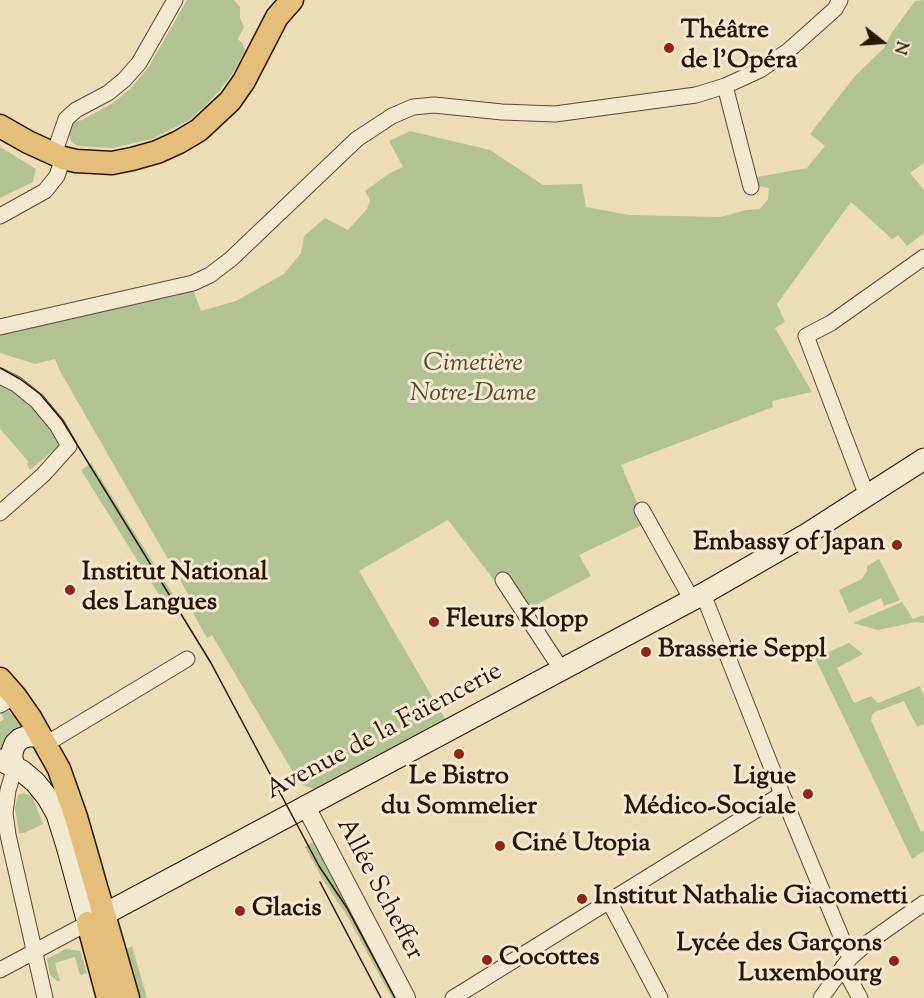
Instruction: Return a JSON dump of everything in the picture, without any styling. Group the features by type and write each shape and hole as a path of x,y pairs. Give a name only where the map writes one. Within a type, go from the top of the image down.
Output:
{"main road":[{"path":"0,126 58,156 90,163 112,163 141,157 179,142 199,130 230,100 244,81 277,17 292,0"},
{"name":"Avenue de la Faïencerie","path":"96,918 697,597 867,496 924,459"},
{"path":"5,693 46,744 71,800 96,918 117,992"},
{"path":"46,744 36,736 20,739 12,752 13,766 35,782 57,814 96,918"},
{"path":"13,766 30,771 44,764 46,744"}],"street":[{"path":"0,216 45,192 57,176 58,156 66,119 76,110 108,93 124,80 139,63 175,0"},
{"path":"0,327 193,284 210,275 231,259 357,139 392,116 413,107 434,105 502,112 555,114 696,95 725,86 760,70 788,51 835,9 840,0"},
{"path":"725,86 751,187"},
{"path":"867,496 806,336 831,323 924,257"},
{"path":"0,376 16,384 37,400 57,425 69,446 43,475 0,513"},
{"path":"642,510 697,597 782,794 860,998"},
{"path":"503,580 561,669"},
{"path":"46,744 187,659"},
{"path":"13,766 5,813 8,835 45,998"},
{"path":"453,998 782,794"},
{"name":"Allée Scheffer","path":"306,805 406,998"},
{"path":"609,902 660,998"},
{"path":"821,998 847,962 866,944 924,903"},
{"path":"0,970 96,918"}],"green space":[{"path":"187,0 234,0 240,7 240,18 244,27 238,39 245,51 221,89 189,120 152,139 112,148 77,146 71,141 69,135 71,123 82,120 113,103 131,88 148,68"},
{"name":"Cimetière Notre-Dame","path":"924,0 924,163 910,173 924,190 924,233 907,246 898,235 892,239 851,202 777,304 785,322 775,328 812,392 772,401 773,407 621,465 646,523 579,555 591,576 530,608 508,577 497,584 448,520 359,571 445,719 314,789 300,784 212,635 207,638 189,606 194,604 55,359 35,364 0,353 0,332 192,287 201,311 236,301 284,274 301,253 304,236 325,218 348,230 367,209 370,200 365,191 390,173 403,167 389,141 410,131 490,150 543,185 582,184 586,207 629,215 721,217 746,210 760,209 768,199 769,188 758,186 757,177 807,168 825,146 810,134 855,76 884,48 893,31 915,1"},
{"path":"0,147 36,169 33,182 0,198"},
{"path":"3,383 30,401 62,443 30,470 27,464 29,462 0,429 0,385"},
{"path":"91,463 179,604 169,611 81,470"},
{"path":"879,559 900,600 884,606 881,598 849,613 839,590 862,579 867,566"},
{"path":"902,602 913,619 924,615 924,623 916,622 878,630 853,623"},
{"path":"849,643 863,654 837,668 854,703 871,696 878,703 920,686 924,697 924,724 917,727 904,701 875,712 871,720 921,832 924,831 924,851 912,859 815,658"},
{"path":"3,703 22,728 3,752 0,751 0,722 4,719 0,712"},
{"path":"23,793 32,796 43,824 19,833 15,808 18,795"},
{"path":"316,840 396,998 392,998 346,914 323,880 305,847"},
{"path":"132,946 147,998 140,998 126,949"},
{"path":"66,949 80,951 87,973 80,975 75,957 55,963 60,981 57,981 50,975 47,959"}],"tram line":[{"path":"0,368 40,394 62,420 211,663 319,866 347,908 395,998"},
{"path":"320,882 381,998"}],"place":[{"name":"Théâtre de l'Opéra","path":"669,48"},
{"name":"Embassy of Japan","path":"897,545"},
{"name":"Institut National des Langues","path":"70,590"},
{"name":"Fleurs Klopp","path":"434,622"},
{"name":"Brasserie Seppl","path":"646,652"},
{"name":"Le Bistro du Sommelier","path":"459,754"},
{"name":"Ligue Médico-Sociale","path":"808,794"},
{"name":"Ciné Utopia","path":"500,846"},
{"name":"Institut Nathalie Giacometti","path":"582,899"},
{"name":"Glacis","path":"240,911"},
{"name":"Cocottes","path":"487,960"},
{"name":"Lycée des Garçons Luxembourg","path":"894,961"}]}
